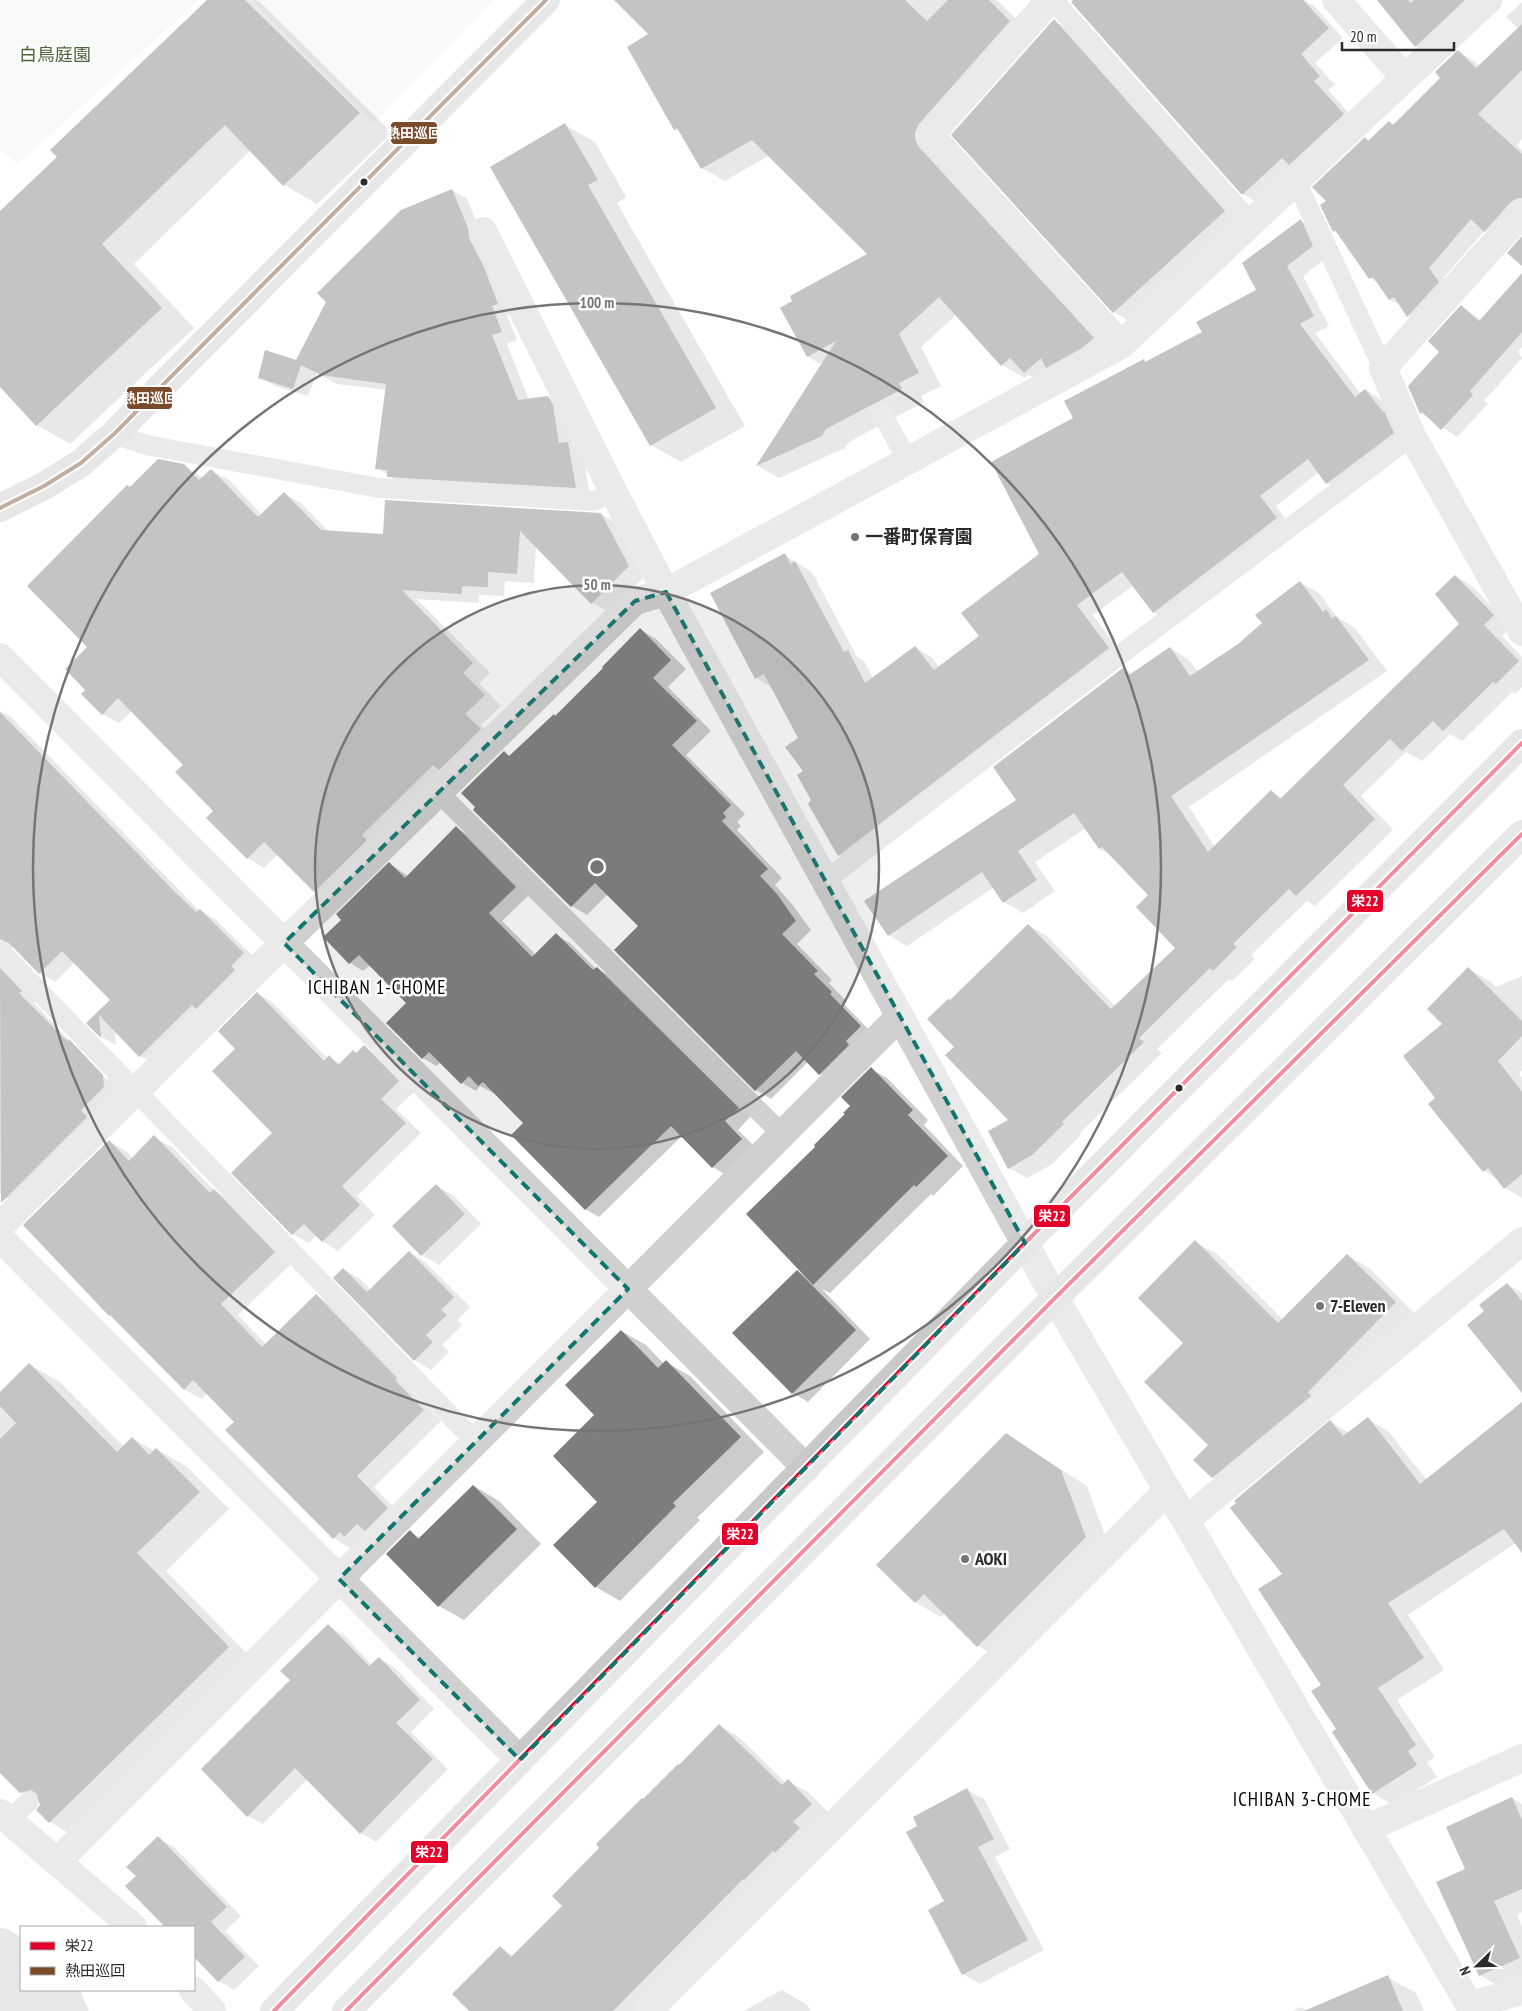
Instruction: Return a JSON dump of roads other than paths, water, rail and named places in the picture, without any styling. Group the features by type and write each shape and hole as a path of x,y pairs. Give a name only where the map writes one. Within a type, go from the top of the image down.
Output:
{"street":[{"path":"0,508 44,486 81,463 114,434 546,0"},
{"path":"1336,0 1405,78"},
{"path":"0,1226 284,943 635,601 666,592 1121,345 1488,0"},
{"path":"1043,3 930,135 1121,345"},
{"path":"1522,213 1383,368 1412,436 1522,632"},
{"path":"483,231 614,493 666,592 1055,1298 1366,1829 1467,2009 1522,1991"},
{"path":"0,657 806,1468"},
{"path":"274,2011 1025,1243 1522,743"},
{"path":"346,2011 1055,1298 1522,834"},
{"path":"57,1862 900,1016"},
{"path":"0,1238 520,1760"},
{"path":"1186,1520 1518,1252"},
{"path":"648,2011 1168,1490"},
{"path":"1366,1829 1522,1758"},
{"path":"4,1817 132,1926"},
{"path":"194,1991 212,2011"}],"lane":[{"path":"1043,3 1251,223"},
{"path":"1296,182 1383,368"},
{"path":"881,412 908,461"},
{"path":"114,434 146,445 379,488 593,502 614,493"},
{"path":"826,880 1117,657 1412,436"},
{"path":"439,793 782,1134"},
{"path":"0,951 476,1441"},
{"path":"4,1817 28,1802"}],"place":[{"name":"一番町保育園","path":"855,537"},
{"name":"7-Eleven","path":"1320,1306"},
{"name":"AOKI","path":"965,1559"}],"district":[{"name":"ICHIBAN 1-CHOME","path":"377,987"},
{"name":"ICHIBAN 3-CHOME","path":"1302,1799"}],"park label":[{"name":"白鳥庭園","path":"55,55"}]}
